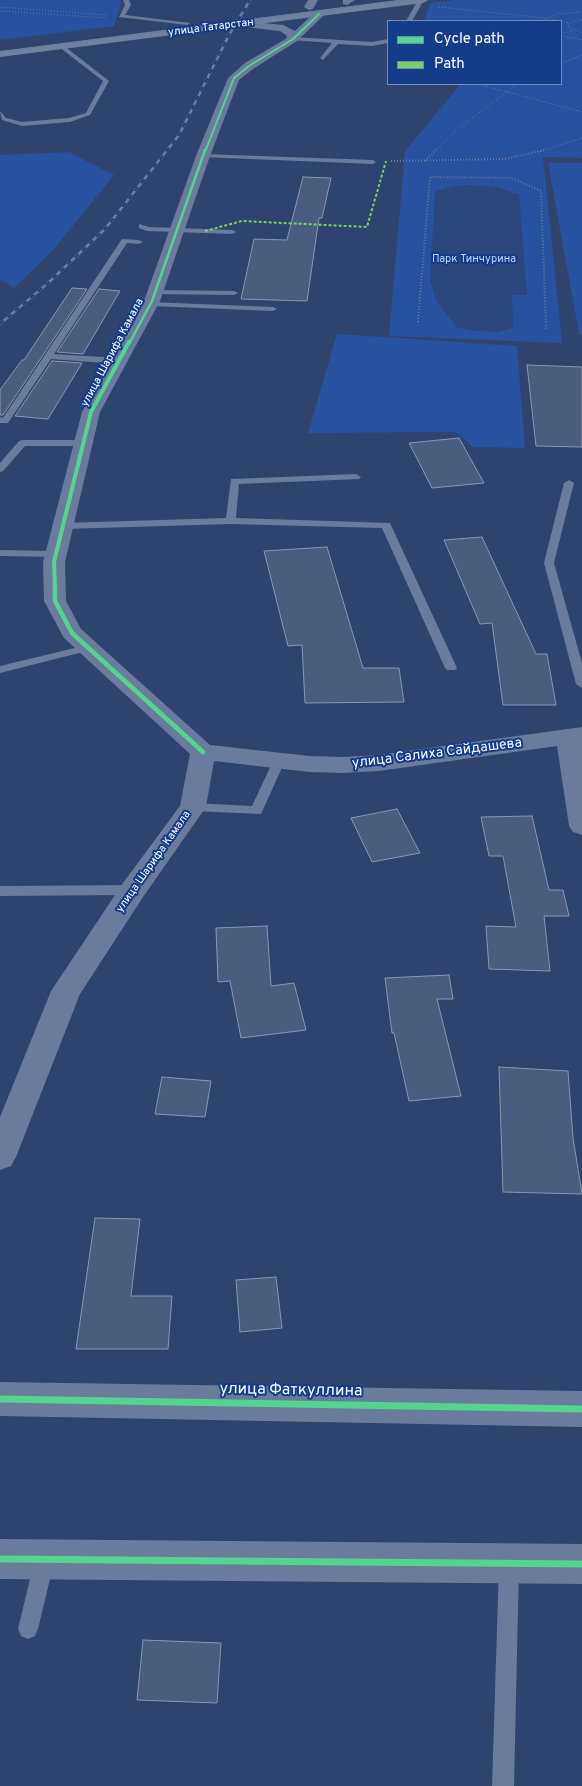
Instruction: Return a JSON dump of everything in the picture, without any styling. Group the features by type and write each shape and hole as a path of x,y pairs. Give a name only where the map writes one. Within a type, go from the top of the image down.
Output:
{"main road":[{"name":"улица Татарстан","path":"0,47 187,23 311,4 366,0"},
{"name":"улица Татарстан","path":"0,54 422,0"},
{"path":"311,4 320,14 349,1"}],"street":[{"name":"улица Шарифа Камала","path":"0,1157 66,991 133,890 193,807 203,752 86,648 72,633 55,601 54,562 91,412 153,298 203,156 234,78 294,39 320,14"},
{"path":"245,24 283,28 291,33 294,39"},
{"path":"575,736 582,826"},
{"name":"улица Салиха Сайдашева","path":"203,752 279,761 335,765 379,763 575,736"},
{"name":"улица Фаткуллина","path":"0,1399 582,1409"},
{"path":"0,1558 582,1564"}],"lane":[{"path":"126,0 128,5 121,16 187,23"},
{"path":"410,20 422,0"},
{"path":"294,39 372,44 387,41"},
{"path":"323,58 336,42"},
{"path":"0,113 4,119 22,124 70,120 88,114 106,81 61,46"},
{"path":"203,156 373,162"},
{"path":"142,226 147,229 232,232"},
{"path":"0,420 5,421 125,241 139,242"},
{"path":"153,298 234,294"},
{"path":"153,298 273,309"},
{"path":"49,356 119,361"},
{"path":"0,469 22,443 84,443"},
{"path":"231,521 234,481 356,478"},
{"path":"569,483 549,562 582,684"},
{"path":"63,526 231,521 386,525 450,668"},
{"path":"0,553 57,554"},
{"path":"0,670 86,648"},
{"path":"193,807 256,811 279,761"},
{"path":"0,891 133,890"},
{"path":"28,1630 44,1559"},
{"path":"503,1786 510,1563"}],"path":[{"path":"434,6 555,20"},
{"path":"0,7 121,16"},
{"path":"7,11 13,8"},
{"path":"0,11 118,19 121,16"},
{"path":"545,18 556,14 582,12"},
{"path":"562,21 570,23 582,20"},
{"path":"570,23 568,26 582,33"},
{"path":"562,33 573,30"},
{"path":"562,36 582,40"},
{"path":"562,64 582,55"},
{"path":"482,85 582,112"},
{"path":"425,161 456,130 517,85"},
{"path":"373,162 505,159 551,149 582,138"},
{"path":"418,322 430,177 512,178 541,191 546,329"}],"green space":[{"path":"0,0 120,0 121,4 114,26 0,40"},
{"name":"Парк Тинчурина","path":"454,0 582,0 582,158 543,157 562,343 389,336 405,151 460,85 562,85 562,20 424,20 430,3"},
{"path":"69,152 114,175 55,248 14,288 0,279 0,155"},
{"path":"548,163 582,163 582,335 579,334"},
{"path":"337,334 517,346 525,448 473,447 455,432 308,433"}],"shaded area":[{"path":"454,186 498,187 519,195 527,295 512,295 513,328 497,332 475,331 457,327 436,301 430,280 435,192"}],"building":[{"path":"303,177 331,178 322,218 319,218 307,301 241,299 254,239 287,240"},
{"path":"72,288 87,289 3,415 0,415 0,390 22,360 24,360"},
{"path":"99,289 120,291 83,354 57,352"},
{"path":"52,361 82,363 48,419 15,416"},
{"path":"527,365 582,367 582,447 536,446"},
{"path":"459,438 484,483 432,488 409,443"},
{"path":"482,537 536,654 547,654 556,705 503,705 492,623 480,624 444,540"},
{"path":"327,547 363,668 399,668 404,702 305,703 302,645 288,646 264,551"},
{"path":"397,809 420,853 372,862 351,818"},
{"path":"532,816 549,890 563,890 569,916 544,916 550,971 489,969 486,926 516,927 503,856 489,856 481,817"},
{"path":"267,926 271,986 294,983 306,1030 241,1038 230,981 218,982 216,928"},
{"path":"449,975 453,999 437,999 461,1096 409,1101 394,1033 392,1033 385,978"},
{"path":"499,1067 568,1071 573,1138 582,1194 503,1192"},
{"path":"162,1077 211,1081 205,1117 155,1114"},
{"path":"95,1218 140,1219 131,1296 172,1296 168,1349 76,1349"},
{"path":"276,1277 282,1328 240,1332 236,1280"},
{"path":"143,1640 221,1643 217,1703 137,1700"}],"tram line":[{"path":"0,52 404,0"}],"railway":[{"path":"0,324 48,283 105,229 179,135 229,35 250,0"}],"marked path":[{"path":"205,231 242,221 367,227 386,161"}],"cycle path":[{"path":"203,752 72,633 55,601 54,562 91,412 152,301 203,156 234,78 249,66 293,39 319,14"},
{"path":"0,1399 582,1409"},
{"path":"0,1559 582,1564"}]}
